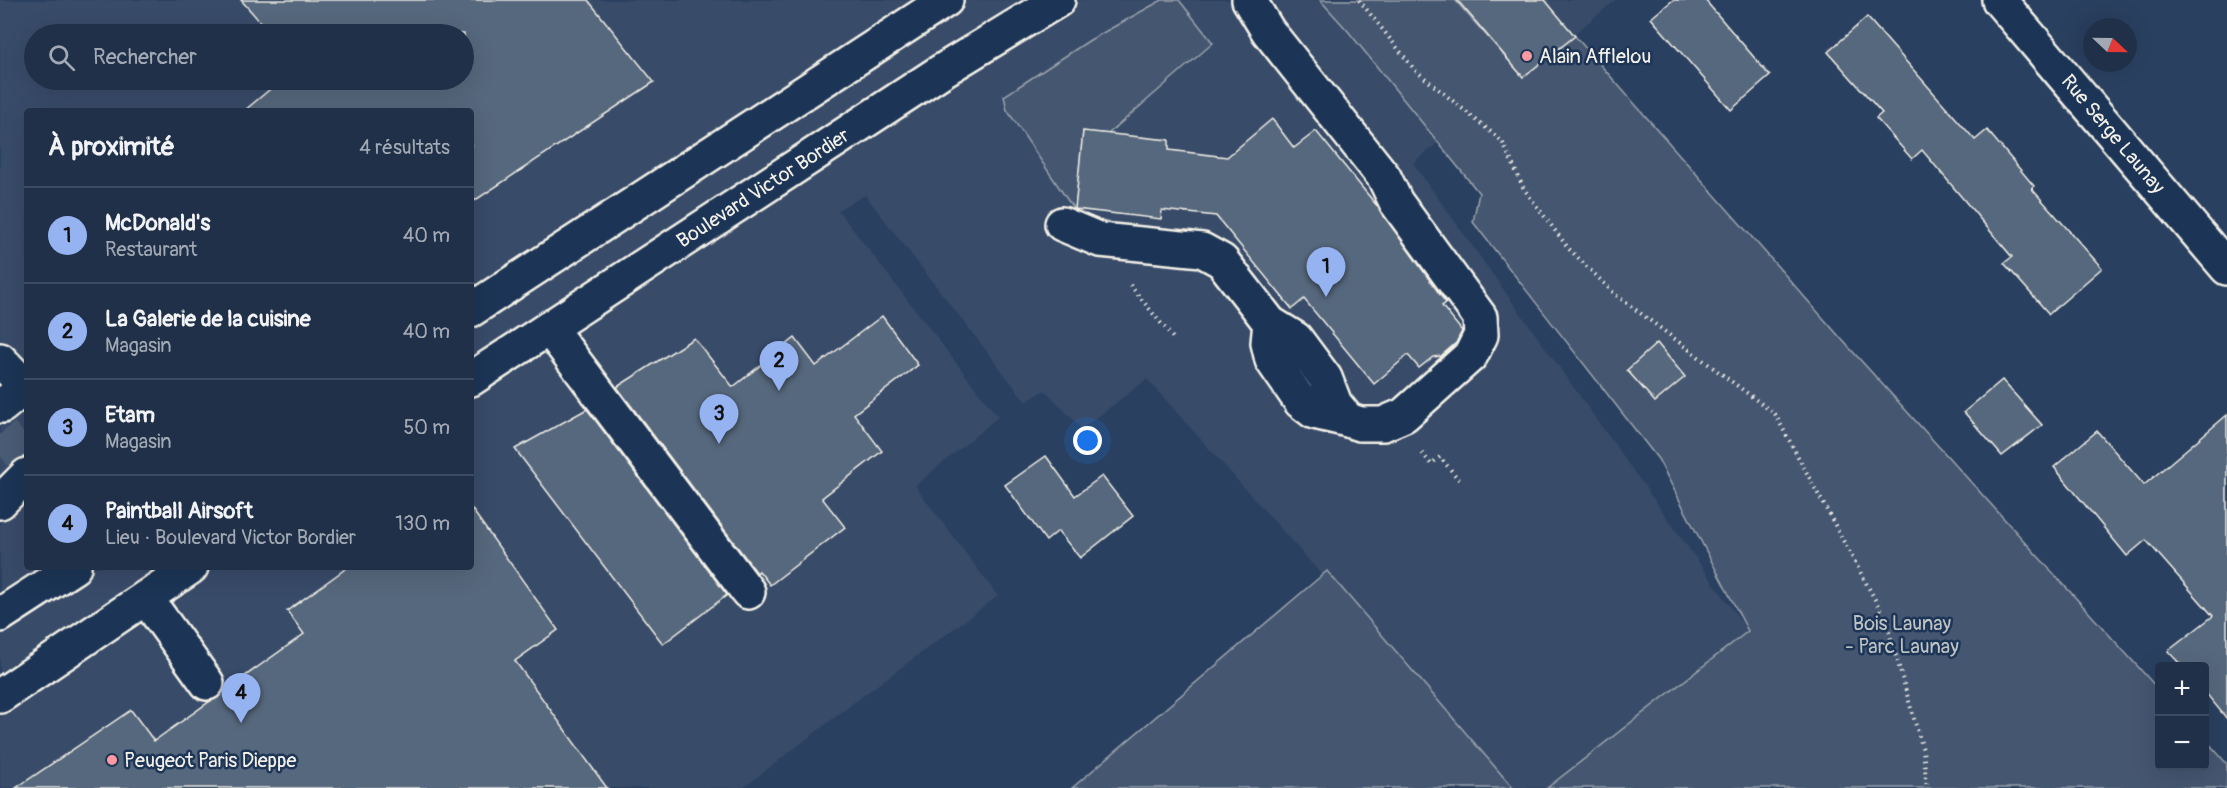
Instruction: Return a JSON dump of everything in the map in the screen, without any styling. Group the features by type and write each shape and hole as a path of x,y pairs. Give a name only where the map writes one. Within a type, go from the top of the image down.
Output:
{"main road":[{"path":"474,308 946,0"},
{"name":"Boulevard Victor Bordier","path":"474,377 930,79 1058,0"},
{"path":"1062,224 1100,240 1202,250 1222,261 1270,323 1296,339 1325,378 1335,404 1348,420 1360,424 1383,424 1404,415 1471,355 1480,335 1480,317 1396,202 1384,177 1268,31 1249,0"},
{"name":"Rue Serge Launay","path":"1999,0 2227,268"},
{"path":"550,329 748,592"},
{"path":"0,360 18,393"},
{"path":"0,502 24,479"},
{"path":"0,514 7,521 24,506"},
{"path":"0,615 69,570"},
{"path":"0,696 187,570"},
{"path":"146,598 207,683"}],"path":[{"path":"1359,0 1415,70 1502,141 1524,189 1576,256 1616,295 1775,414 1885,618 1923,750 1927,788"},
{"path":"1124,278 1173,338"}],"shaded area":[{"path":"0,0 1616,0 1413,163 1748,631 1547,788 1512,788 1147,379 1082,429 1045,390 1026,402 865,195 838,210 998,417 915,486 998,596 743,788 0,788"}],"green space":[{"path":"1162,0 1179,0 1213,43 1108,134 1083,131 1075,211 1007,110 1004,96 1090,40"},
{"name":"Bois Launay - Parc Launay","path":"1320,0 1455,0 1523,77 1575,36 1845,343 2155,686 2155,770 2209,770 2209,744 2227,764 2227,788 1547,788 1748,631 1658,459 1473,222 1479,193 1348,31"},
{"path":"1327,571 1513,788 1072,788"}],"building":[{"path":"241,0 588,0 654,82 474,201 474,108 248,108 269,90 474,90 474,24 262,24"},
{"name":"Alain Afflelou","path":"1457,0 1545,0 1575,36 1523,77"},
{"path":"1673,0 1705,0 1770,76 1731,110 1651,18"},
{"path":"1867,17 1975,140 1987,130 2034,186 2032,189 2102,268 2049,314 2004,263 2012,257 1922,150 1912,159 1876,118 1882,113 1828,52"},
{"path":"1272,119 1294,148 1316,131 1378,207 1446,303 1442,306 1462,331 1456,343 1441,356 1433,357 1419,368 1408,355 1374,384 1304,299 1292,309 1216,216 1162,210 1161,219 1075,209 1083,131 1169,140 1169,150 1227,157"},
{"path":"882,316 918,365 854,414 882,451 822,498 845,527 770,585 759,571 757,573 617,387 694,338 733,387 795,338 816,366"},
{"path":"1657,343 1685,377 1655,402 1627,370"},
{"path":"2002,380 2042,425 2002,456 1964,412"},
{"path":"587,409 727,595 663,644 515,449"},
{"path":"2227,415 2227,719 2209,697 2209,662 2178,662 2168,651 2213,616 2146,540 2127,556 2054,467 2097,431 2144,485"},
{"path":"1046,456 1075,496 1102,476 1133,516 1080,558 1058,531 1046,541 1005,485"},
{"path":"474,512 558,630 515,661 607,788 16,788 131,710 154,741 304,634 287,611 344,570 474,570"}],"tunnel":[{"path":"0,456 24,436"}],"place":[{"name":"Alain Afflelou","path":"1527,56"},
{"name":"McDonald's","path":"1326,297"},
{"name":"La Galerie de la cuisine","path":"779,391"},
{"name":"Etam","path":"719,444"},
{"name":"Paintball Airsoft","path":"241,723"},
{"name":"Peugeot Paris Dieppe","path":"112,760"}]}
